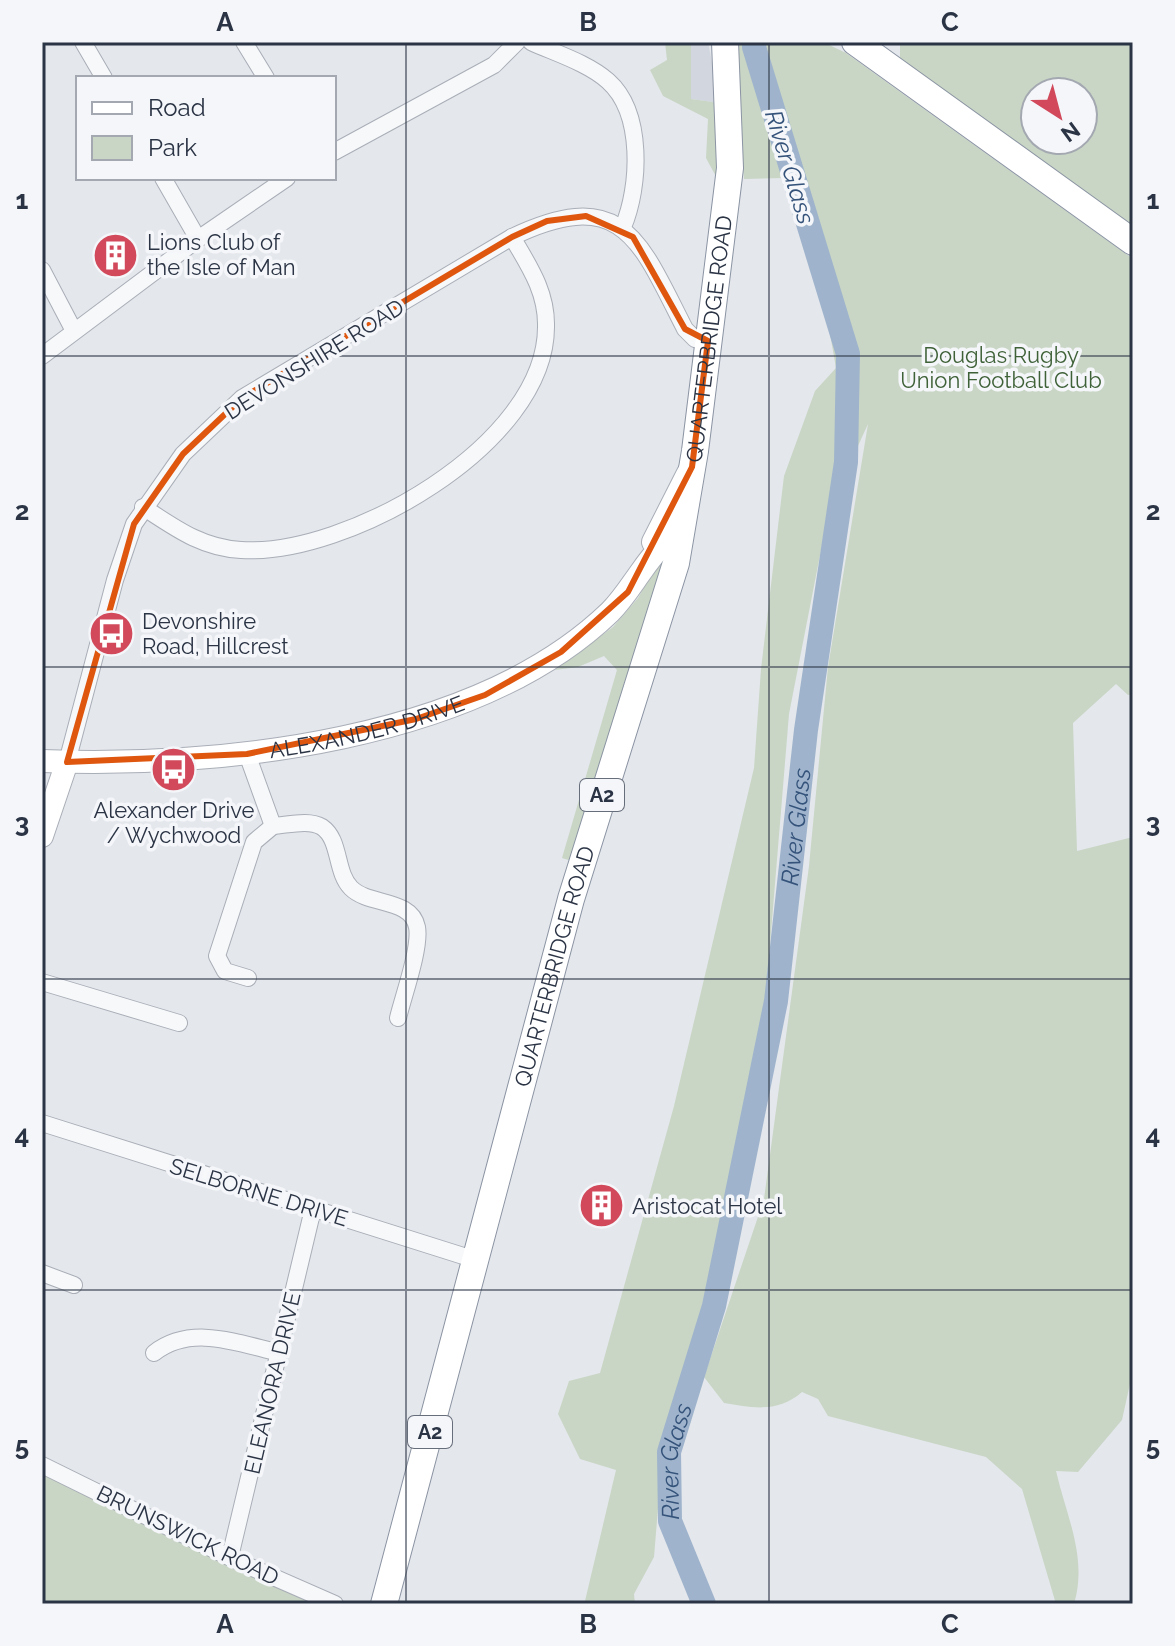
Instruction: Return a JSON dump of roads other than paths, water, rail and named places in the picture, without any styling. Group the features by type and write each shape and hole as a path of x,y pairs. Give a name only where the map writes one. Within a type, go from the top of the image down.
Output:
{"highway":[{"name":"QUARTERBRIDGE ROAD","path":"384,1604 571,899 676,563 692,467 730,168 725,42"},
{"path":"855,42 1133,242"}],"main road":[{"name":"ALEXANDER DRIVE","path":"42,761 247,754 416,719 485,695 561,652 587,632 628,592 692,467"},
{"name":"ALEXANDER DRIVE","path":"642,569 676,529 685,512"},
{"path":"42,836 67,762"}],"street":[{"path":"83,42 103,76"},
{"path":"244,42 265,76"},
{"path":"336,151 494,65 517,42"},
{"path":"531,42 607,80 626,109 634,141 634,175 623,227 645,253 685,329 695,339 708,341"},
{"path":"164,180 198,239"},
{"path":"42,356 198,239 284,180"},
{"name":"DEVONSHIRE ROAD","path":"67,762 115,580 143,507 183,454 242,398 512,237 559,218 586,216 623,227"},
{"path":"143,507 196,541 242,550 274,549 292,547 384,512 447,477 503,427 532,385 540,364 546,328 545,306 539,283 512,237"},
{"path":"42,270 74,331"},
{"path":"247,754 273,826"},
{"path":"248,978 225,971 217,956 254,842 273,826 311,823 329,834 342,875 350,887 366,897 408,912 413,918 417,938 396,1019"},
{"path":"42,982 179,1023"},
{"name":"SELBORNE DRIVE","path":"42,1123 476,1260"},
{"name":"ELEANORA DRIVE","path":"230,1557 313,1209"},
{"path":"42,1273 74,1285"},
{"path":"154,1353 169,1341 198,1337 280,1353"},
{"name":"BRUNSWICK ROAD","path":"42,1465 230,1557 335,1604"}],"waterway":[{"name":"River Glass","path":"704,1604 670,1521 669,1452 714,1306 776,1001 806,730 846,462 848,354 754,47"}],"place":[{"name":"Lions Club of the Isle of Man","path":"116,255"},
{"name":"Devonshire Road, Hillcrest","path":"111,634"},
{"name":"Alexander Drive / Wychwood","path":"174,769"},
{"name":"Aristocat Hotel","path":"601,1206"}],"park label":[{"name":"Douglas Rugby Union Football Club","path":"1001,368"}]}
